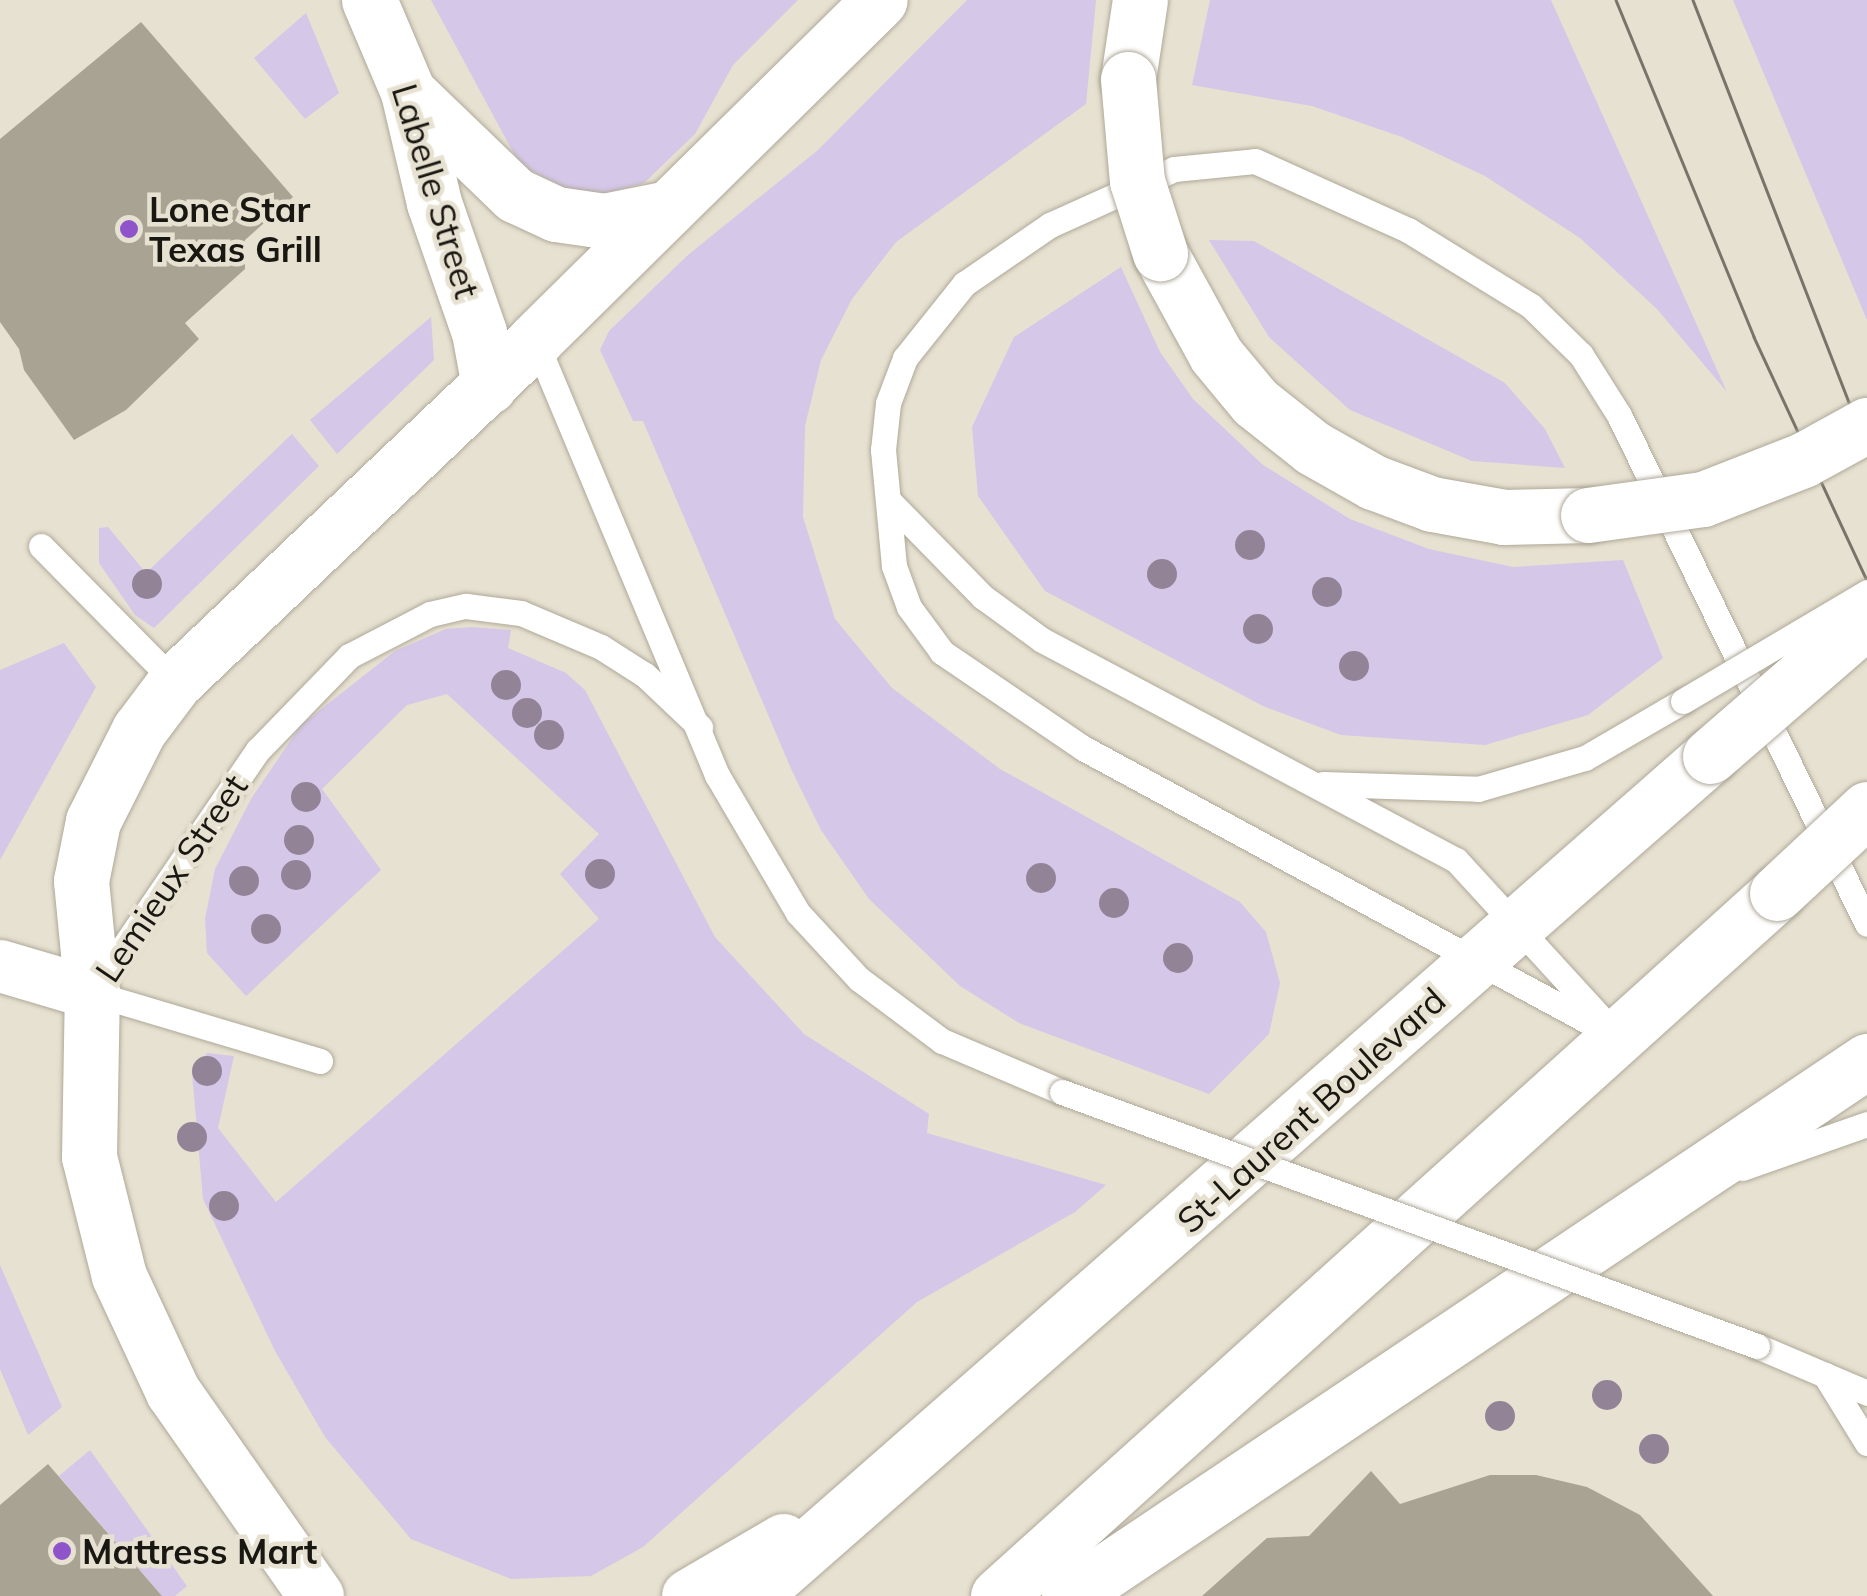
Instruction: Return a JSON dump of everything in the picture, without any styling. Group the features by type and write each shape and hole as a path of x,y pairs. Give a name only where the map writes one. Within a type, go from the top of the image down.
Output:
{"main road":[{"name":"Labelle Street","path":"369,0 408,92 434,203 480,332 488,386"},
{"path":"92,993 81,881 93,821 139,730 175,682 488,386 880,0"},
{"path":"1140,0 1128,79 1137,181 1160,254 1216,355 1255,402 1312,448 1373,482 1432,504 1504,517 1588,515 1703,498 1804,460 1867,425"},
{"path":"408,92 515,195 556,214 604,221 668,208"},
{"name":"St-Laurent Boulevard","path":"752,1596 859,1496 1187,1221 1518,924 1867,620"},
{"path":"998,1596 1867,809"},
{"name":"Lemieux Street","path":"92,993 89,1157 119,1276 173,1392 268,1535 316,1596"},
{"path":"1069,1596 1865,1062"},
{"path":"689,1596 859,1496"},
{"path":"268,1535 286,1596"},
{"path":"268,1535 360,1596"}],"street":[{"path":"0,966 92,993"}],"lane":[{"path":"1617,1036 1474,964 1083,748 942,652 909,607 899,580 883,450 888,403 905,358 964,284 1050,224 1174,169 1254,161 1472,264 1531,306 1581,355 1619,414 1706,586 1867,924"},
{"path":"535,340 717,775 767,868 859,979 942,1041 1062,1092 1757,1346 1867,1393"},
{"path":"888,500 983,598 1042,640 1456,860 1617,1036"},
{"path":"41,546 175,682"},
{"path":"1308,782 1478,789 1585,758 1867,592"},
{"name":"Lemieux Street","path":"92,993 258,750 308,692 392,629 466,606 521,613 601,647 645,675 700,728"},
{"path":"92,993 320,1060"},
{"path":"1666,1195 1867,1124"},
{"path":"1825,1375 1867,1443"}],"shaded area":[{"path":"431,0 798,0 733,65 695,134 644,183 604,194 573,192 520,165"},
{"path":"967,0 1096,0 1086,104 896,242 852,299 821,360 805,426 803,517 835,619 892,688 1000,769 1240,902 1266,932 1280,983 1269,1034 1209,1094 1019,1023 960,986 869,899 821,830 792,771 643,421 633,421 600,350 609,331 688,255 818,150"},
{"path":"1210,0 1551,0 1727,392 1657,309 1580,238 1485,176 1402,137 1312,106 1192,85"},
{"path":"1733,0 1867,0 1867,320"},
{"path":"306,13 339,93 305,119 254,58"},
{"path":"1209,240 1254,241 1505,383 1545,429 1565,468 1472,461 1350,410 1269,337"},
{"path":"1121,267 1160,352 1193,399 1263,465 1350,519 1429,549 1513,567 1623,560 1663,658 1588,715 1485,745 1341,735 1265,707 1045,591 978,496 972,427 1014,337"},
{"path":"431,317 434,360 337,454 310,420"},
{"path":"292,434 319,466 154,628 135,615 99,563 99,528 108,527 146,573"},
{"path":"446,629 511,630 508,648 566,673 585,690 715,937 804,1034 929,1114 927,1133 1106,1185 1075,1212 917,1302 643,1547 591,1576 511,1579 411,1539 325,1437 275,1351 203,1199 192,1073 207,1053 234,1056 218,1128 276,1202 599,919 560,874 599,834 447,694 407,705 322,789 381,870 246,996 207,953 205,919 215,869 251,799 301,725 395,651"},
{"path":"64,643 96,687 0,860 0,670"},
{"path":"0,1265 62,1407 28,1435 0,1369"},
{"path":"90,1450 187,1586 175,1596 162,1596 59,1476"}],"building":[{"name":"Lone Star Texas Grill","path":"141,22 293,197 245,240 245,269 185,323 199,339 126,410 74,440 24,370 19,349 0,322 0,139"},
{"name":"Mattress Mart","path":"48,1464 162,1596 0,1596 0,1505"},
{"path":"1371,1471 1400,1504 1490,1475 1536,1475 1587,1487 1640,1515 1713,1596 1202,1596 1267,1538 1309,1536"}],"tram line":[{"path":"1616,0 1754,337 1867,580"},
{"path":"1693,0 1867,448"}],"place":[{"name":"Lone Star Texas Grill","path":"129,229"},
{"name":"Mattress Mart","path":"62,1551"}]}
